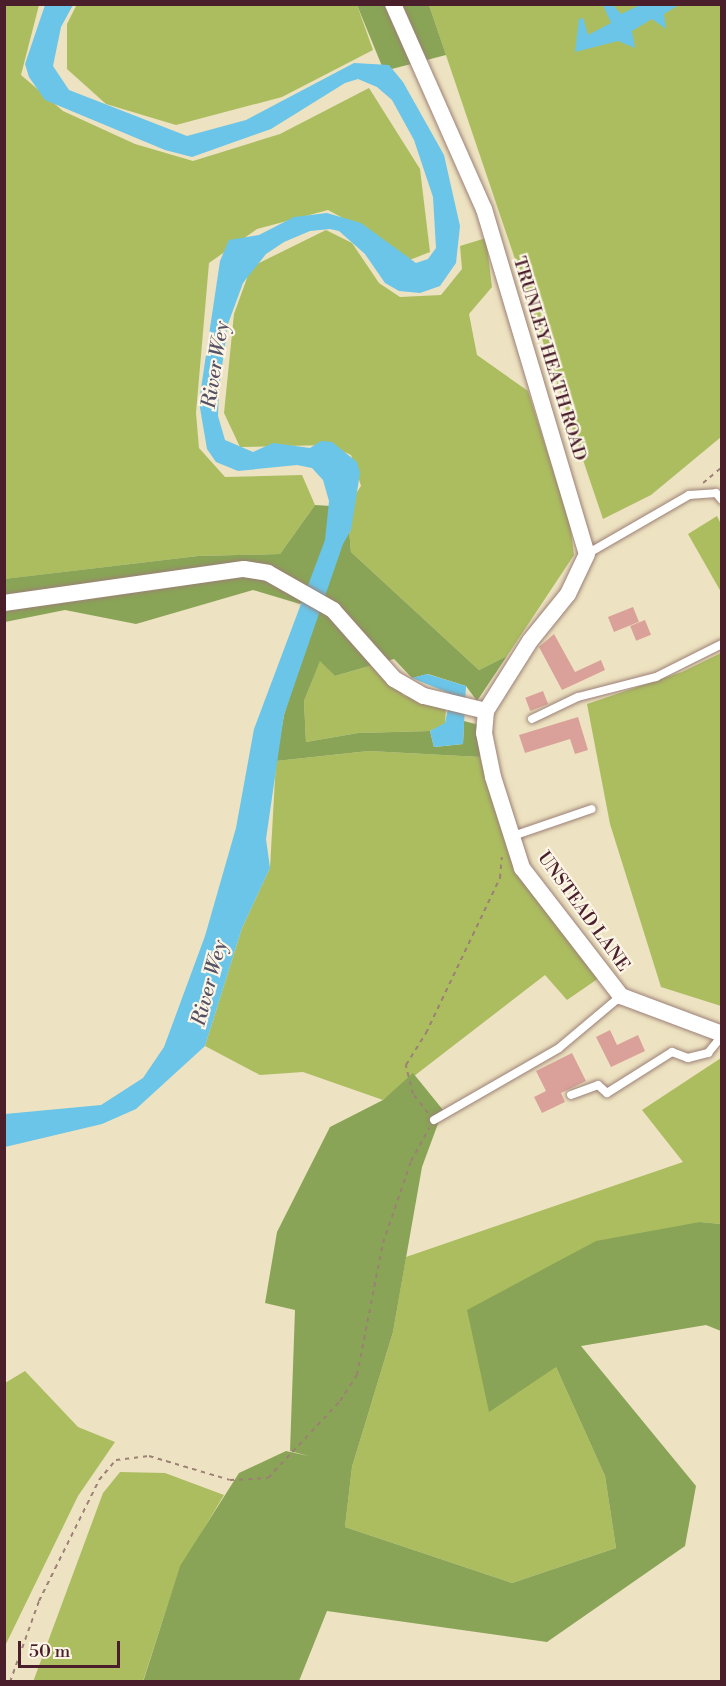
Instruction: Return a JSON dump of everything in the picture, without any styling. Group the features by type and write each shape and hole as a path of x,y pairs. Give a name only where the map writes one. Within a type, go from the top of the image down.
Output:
{"street":[{"name":"TRUNLEY HEATH ROAD","path":"393,4 484,209 587,554"},
{"path":"4,603 244,569 268,573 333,610 394,679 424,696 486,711 530,641 568,594 587,554"},
{"name":"UNSTEAD LANE","path":"486,711 484,733 508,843 522,868 621,996 722,1035"}],"lane":[{"path":"587,554 689,495 716,493 722,500"},
{"path":"532,720 579,697 656,677 722,644"},
{"path":"508,843 592,809"},
{"path":"434,1120 559,1048 621,996"},
{"path":"571,1095 598,1085 607,1093 672,1052 688,1059 708,1053 722,1035"}],"path":[{"path":"689,495 722,467"},
{"path":"10,1682 39,1601 99,1480 116,1460 149,1456 230,1480 268,1478 340,1401 357,1375 383,1243 411,1161 434,1120 413,1094 406,1065 426,1032 500,879 508,843"}],"green space":[{"path":"77,4 357,5 373,50 282,97 176,125 106,104 67,69 67,24"},
{"path":"4,5 39,5 21,75 63,111 135,144 193,161 280,134 369,88 420,169 430,252 402,263 376,236 328,210 257,229 209,263 196,413 199,448 225,477 302,475 315,505 280,554 198,556 5,579"},
{"path":"357,5 429,5 446,55 384,71"},
{"path":"429,5 721,5 721,437 651,495 603,519"},
{"path":"326,230 352,243 379,283 400,297 441,295 462,269 460,246 486,238 492,287 469,314 477,355 528,391 570,523 574,555 507,656 479,670 351,552 347,507 361,486 351,455 329,445 240,447 224,413 234,314 251,267"},
{"path":"315,505 347,507 351,552 479,670 507,656 477,701 466,686 428,674 412,678 394,659 335,676 320,661 304,701 306,742 358,733 430,731 434,747 463,744 464,721 479,725 480,757 369,751 276,761 284,715 324,589 300,604 253,590 136,624 65,610 5,622 4,579 198,556 280,554"},
{"path":"717,516 721,524 721,592 688,534"},
{"path":"721,653 721,1006 661,987 610,824 587,704 682,672"},
{"path":"320,660 335,676 370,666 382,667 403,695 446,709 445,724 430,731 358,733 306,742 304,701"},
{"path":"369,751 480,757 522,877 599,978 567,1000 545,975 383,1100 303,1072 260,1075 205,1046 242,928 270,868 276,761"},
{"path":"721,1058 721,1224 700,1222 556,1367 605,1476 616,1548 512,1583 345,1527 352,1467 393,1332 406,1257 683,1162 642,1110"},
{"path":"413,1073 443,1110 422,1167 393,1332 352,1467 345,1527 512,1583 616,1548 605,1476 556,1367 489,1412 467,1310 596,1241 700,1222 721,1224 721,1331 706,1325 581,1346 696,1486 685,1546 547,1642 327,1611 299,1681 143,1682 180,1566 239,1473 286,1451 309,1456 290,1451 295,1310 265,1303 277,1232 330,1127 383,1100"},
{"path":"25,1371 78,1427 115,1442 78,1496 5,1646 5,1383"},
{"path":"120,1472 165,1473 224,1495 179,1570 143,1681 33,1682 103,1493"}],"water":[{"name":"River Wey","path":"45,5 73,5 61,27 53,66 69,90 187,136 246,120 354,63 389,65 403,82 444,155 460,226 456,263 440,286 420,293 399,291 385,283 365,254 339,231 330,229 310,231 284,242 266,254 243,283 228,324 219,388 218,416 225,440 253,452 273,443 310,448 321,441 332,442 357,462 360,473 351,530 343,544 284,715 266,839 270,868 242,928 205,1046 136,1109 102,1124 5,1147 5,1114 101,1105 143,1078 164,1047 205,936 236,828 254,729 325,540 329,501 323,480 312,468 297,465 238,471 216,462 207,449 199,402 220,261 229,240 259,235 294,217 327,213 361,223 416,263 428,259 436,248 433,197 414,140 392,100 377,87 358,79 345,83 271,129 192,157 165,150 45,100 29,77 25,64"},
{"path":"603,5 613,5 621,14 640,5 679,5 664,14 666,29 652,19 632,31 635,48 618,41 575,52 579,19 583,18 588,35 611,23"},
{"path":"427,674 466,686 463,744 434,747 430,731 445,723 451,694 412,678"}],"building":[{"path":"633,607 639,622 614,632 608,617"},
{"path":"645,620 651,635 636,641 630,626"},
{"path":"554,634 575,672 601,660 605,670 562,690 539,647"},
{"path":"543,691 548,704 530,711 525,698"},
{"path":"578,717 588,750 575,754 570,739 525,753 519,735"},
{"path":"610,1030 617,1045 638,1035 645,1051 611,1067 596,1037"},
{"path":"572,1053 586,1081 561,1093 565,1102 542,1113 534,1097 546,1091 536,1071"}]}
